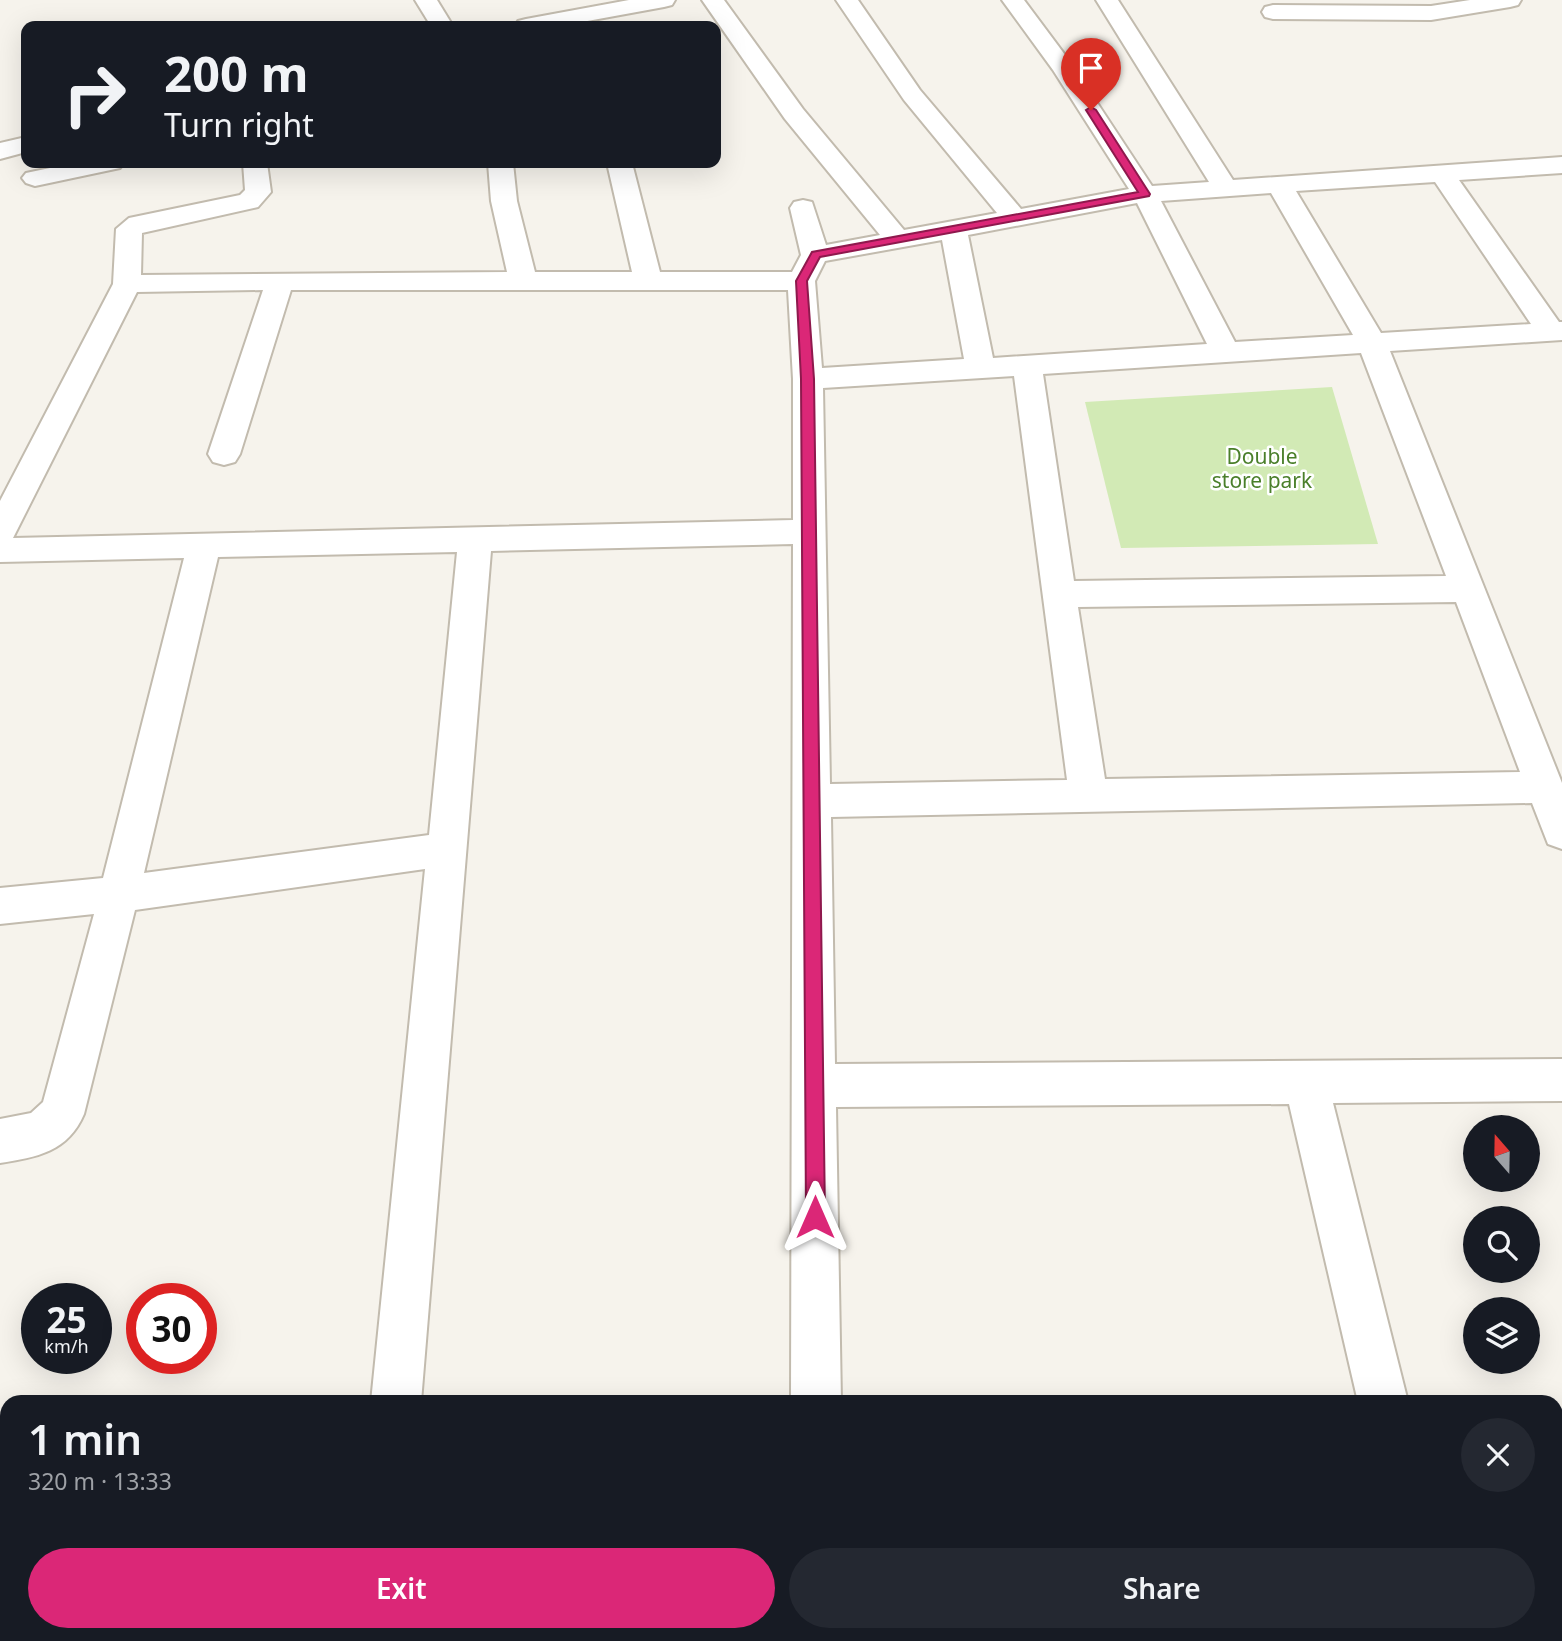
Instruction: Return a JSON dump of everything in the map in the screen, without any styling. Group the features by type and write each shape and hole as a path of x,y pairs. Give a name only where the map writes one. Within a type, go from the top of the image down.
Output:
{"street":[{"path":"426,0 439,21"},
{"path":"553,21 664,0"},
{"path":"847,0 912,95 1013,216"},
{"path":"1013,0 1063,68 1145,194 1226,353"},
{"path":"1107,0 1225,187"},
{"path":"1273,12 1431,13 1500,1"},
{"path":"717,4 794,114 897,239"},
{"path":"0,151 21,145"},
{"path":"816,255 1013,216 1145,194 1562,165"},
{"path":"35,178 86,168"},
{"path":"0,532 127,284 129,229 138,224 249,201 258,192 256,168"},
{"path":"501,168 504,201 523,282"},
{"path":"621,168 648,282"},
{"path":"1441,172 1556,331"},
{"path":"1280,186 1372,343 1562,832"},
{"path":"803,208 816,255 802,281 807,379 817,1395"},
{"path":"953,228 980,368"},
{"path":"127,284 280,281 802,281"},
{"path":"224,454 280,281"},
{"path":"807,379 1556,331"},
{"path":"1027,365 1088,796"},
{"path":"0,550 475,541 807,531"},
{"path":"397,1395 475,541"},
{"path":"0,1141 38,1134 52,1127 62,1114 204,546"},
{"path":"1059,594 1467,589"},
{"path":"812,801 1543,787"},
{"path":"0,906 119,894 447,849"},
{"path":"814,1086 1562,1080"},
{"path":"1306,1082 1381,1395"}],"green space":[{"name":"Double store park","path":"1332,387 1378,544 1121,548 1085,402"}],"route":[{"path":"815,1217 807,379 802,281 816,255 993,220 1145,194 1091,110"}]}
